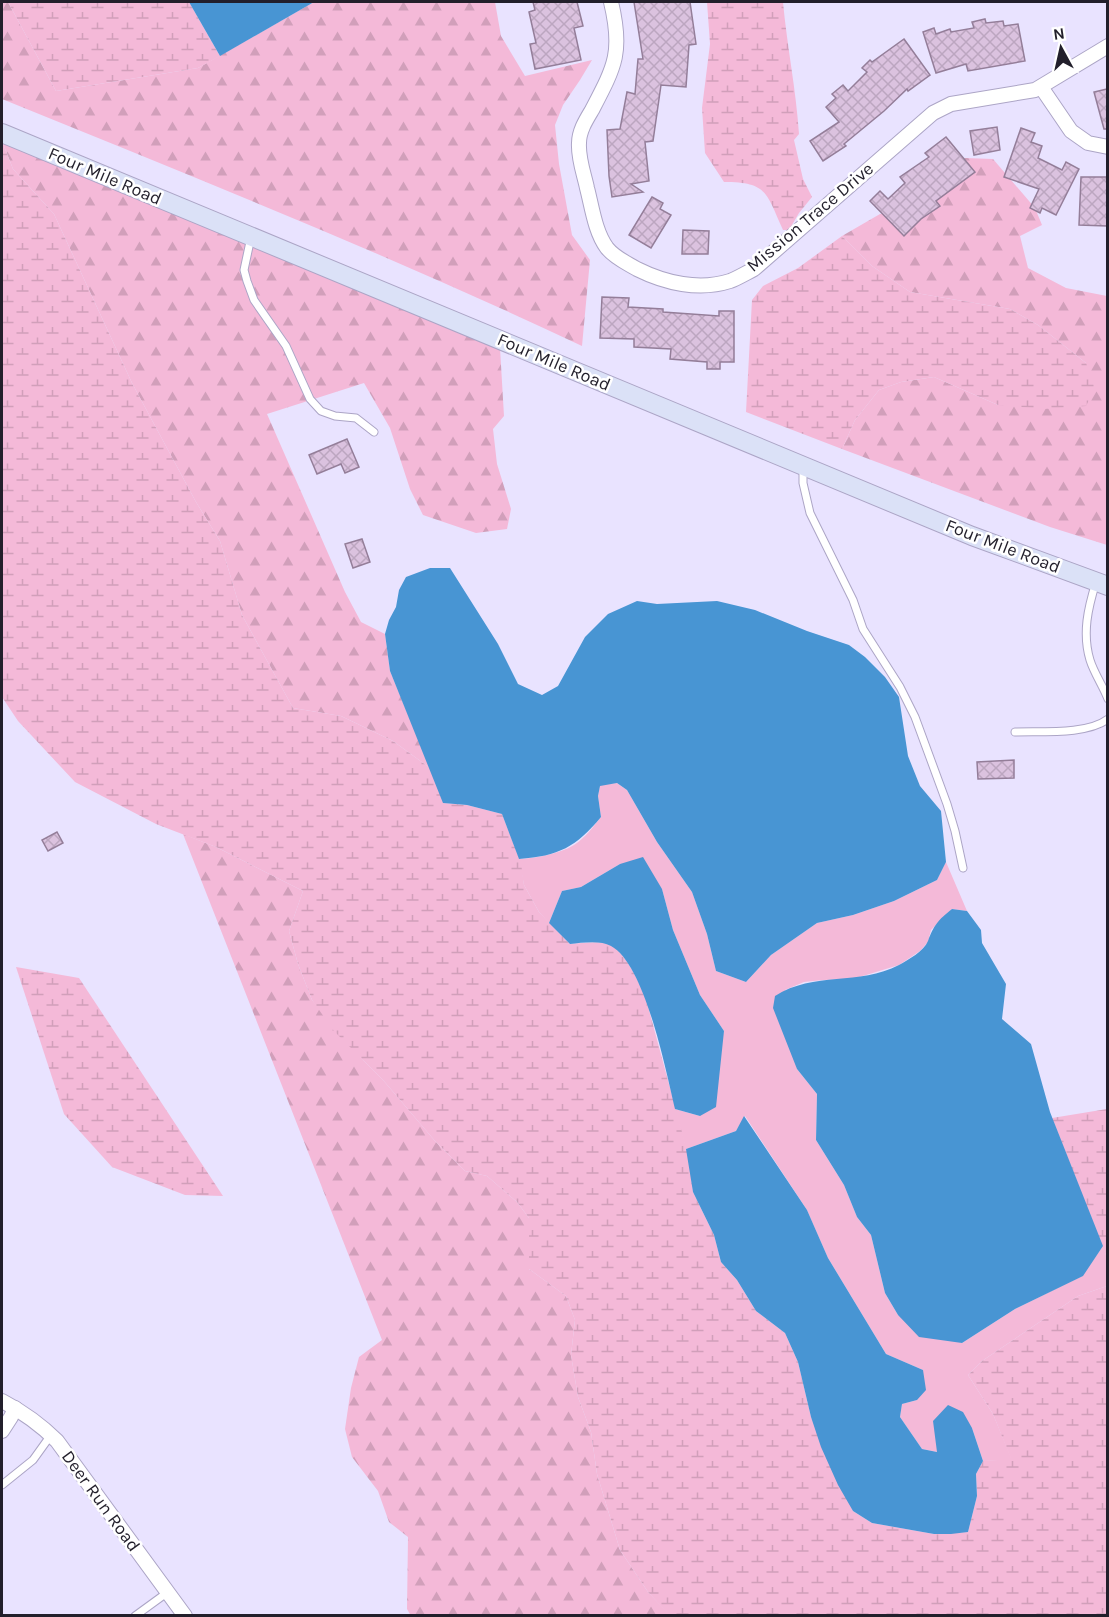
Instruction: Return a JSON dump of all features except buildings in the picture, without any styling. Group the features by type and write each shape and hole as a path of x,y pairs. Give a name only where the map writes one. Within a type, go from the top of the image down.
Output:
{"main road":[{"name":"Four Mile Road","path":"2,133 972,536 1102,584"}],"street":[{"name":"Mission Trace Drive","path":"611,2 617,50 612,71 583,128 579,141 579,154 596,223 607,248 621,261 645,273 679,284 704,285 730,281 754,269 933,113 951,104 1035,90 1107,46"},
{"path":"1041,87 1071,131 1088,143 1107,147"},
{"name":"Deer Run Road","path":"2,1401 43,1427 51,1435 185,1616"},
{"path":"2,1431 15,1408"}],"lane":[{"path":"252,237 244,270 246,281 254,300 286,346 310,399 321,411 334,416 356,418 374,432"},
{"path":"803,465 803,483 810,513 853,600 862,629 900,687 915,717 947,804 963,868"},
{"path":"1102,584 1089,607 1086,640 1091,662 1107,699"},
{"path":"1015,732 1073,730 1096,726 1107,719"},
{"path":"2,1485 33,1460 51,1435"},
{"path":"135,1616 168,1592"}],"green space":[{"path":"2,2 8,2 56,91 198,68 314,2 495,2 501,36 525,76 592,60 563,105 555,125 559,164 572,235 590,260 582,346 366,249 2,99"},
{"path":"8,2 189,2 220,56 198,68 56,91"},
{"path":"707,2 783,2 799,134 794,140 803,179 812,197 789,230 783,230 764,192 749,184 724,182 705,153 702,108 710,44"},
{"path":"2,141 500,348 504,416 493,429 497,464 511,509 507,529 476,533 423,515 410,489 390,428 364,383 267,414 345,592 361,622 385,634 390,671 430,768 393,741 341,716 293,708 242,615 220,541 196,502 132,383 54,214 13,169"},
{"path":"2,141 13,169 54,214 132,383 196,502 220,541 242,615 293,708 341,716 393,741 430,768 444,803 467,805 502,814 521,863 524,885 539,912 570,944 594,942 608,944 620,953 631,968 646,999 689,1158 693,1192 714,1235 721,1262 737,1280 756,1311 785,1333 798,1362 811,1417 853,1511 872,1523 934,1534 968,1532 977,1496 976,1474 983,1461 1011,1459 993,1414 968,1375 982,1361 1078,1296 1107,1286 1107,1615 670,1616 648,1592 620,1550 597,1474 591,1432 578,1397 571,1355 575,1320 566,1296 529,1269 529,1218 517,1202 487,1176 465,1171 435,1141 383,1080 334,1031 312,1000 298,964 289,931 303,891 216,847 156,824 75,782 18,721 2,697"},
{"path":"965,158 993,159 1035,208 1042,225 1020,236 1028,268 1066,288 1107,296 1107,545 1050,527 842,449 855,420 879,390 901,382 934,377 998,405 1086,363 1038,325 1010,309 910,292 872,266 842,236 880,214 907,207 951,174"},
{"path":"842,236 872,266 910,292 1010,309 1038,325 1086,363 1095,388 1086,406 1044,409 998,405 934,377 901,382 879,390 855,420 842,449 746,412 752,300 763,286 798,268"},
{"path":"617,783 627,790 657,842 692,892 707,934 716,971 746,982 771,955 817,923 853,915 894,901 937,880 946,862 967,911 952,909 931,930 928,942 920,951 899,965 853,979 804,982 785,990 797,1069 817,1094 816,1140 844,1185 857,1217 871,1235 885,1293 898,1315 962,1343 1015,1309 1082,1276 1103,1246 1107,1258 1107,1286 1078,1296 982,1361 968,1375 993,1414 1012,1460 983,1461 972,1428 937,1452 922,1449 900,1417 902,1404 917,1400 923,1370 886,1354 828,1258 807,1210 745,1116 736,1131 686,1149 675,1109 700,1116 724,1031 700,995 673,930 662,889 620,864 581,887 562,891 549,923 539,912 524,885 519,859 555,853 578,842 601,817 598,796 600,785"},
{"path":"183,834 216,847 303,891 289,931 298,964 312,1000 435,1141 465,1171 487,1176 517,1202 529,1218 529,1269 566,1296 575,1320 571,1355 578,1397 591,1432 597,1474 620,1550 648,1592 670,1615 411,1616 407,1609 408,1537 389,1522 378,1491 352,1457 345,1429 351,1388 359,1357 382,1340"},
{"path":"16,967 79,978 223,1196 185,1195 112,1167 64,1114"},
{"path":"1107,1109 1107,1258 1052,1118"}],"water":[{"path":"189,2 314,2 220,56"},
{"path":"430,568 450,568 498,644 518,684 542,695 558,686 585,637 608,614 637,601 657,604 717,601 755,610 849,645 885,677 899,697 908,756 920,786 941,811 946,862 937,880 894,901 853,915 817,923 771,955 746,982 716,971 707,934 692,892 657,842 627,790 617,783 600,786 598,796 601,817 575,843 556,852 519,859 502,814 467,805 443,803 390,671 385,634 396,607 399,590 406,577"},
{"path":"643,857 662,889 673,930 700,995 724,1031 716,1107 700,1116 675,1109 660,1045 644,995 623,957 607,944 591,942 570,944 549,923 562,891 581,887 620,864"},
{"path":"952,909 967,911 981,930 982,943 1006,984 1002,1019 1031,1044 1050,1112 1103,1246 1083,1276 1015,1309 962,1343 919,1337 898,1315 885,1293 871,1235 857,1217 844,1185 816,1140 817,1094 797,1069 773,1008 775,996 790,988 821,981 868,975 899,965 926,945 937,923"},
{"path":"744,1116 807,1210 828,1258 886,1354 923,1370 926,1390 917,1400 902,1404 900,1417 922,1449 937,1452 933,1421 948,1405 963,1412 972,1428 983,1461 976,1474 977,1496 968,1532 934,1534 872,1523 853,1511 838,1485 821,1447 811,1417 798,1362 785,1333 756,1311 737,1280 721,1262 714,1235 693,1192 686,1149 736,1131"}]}
